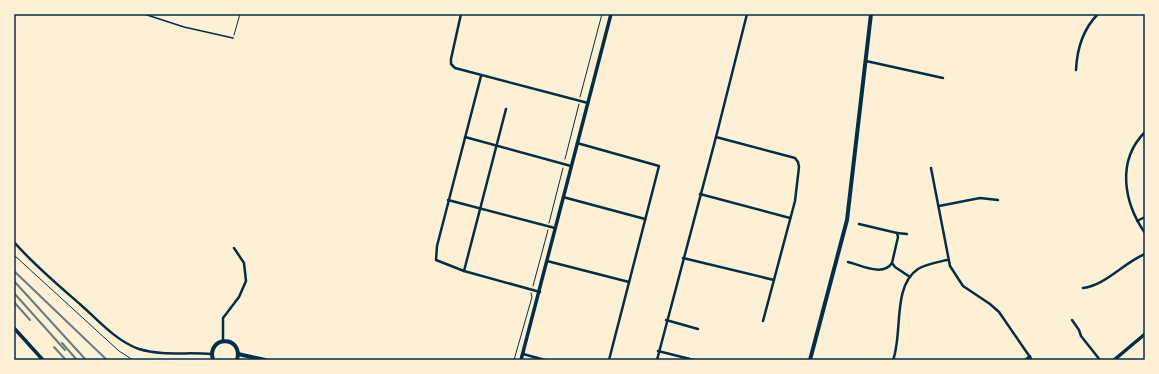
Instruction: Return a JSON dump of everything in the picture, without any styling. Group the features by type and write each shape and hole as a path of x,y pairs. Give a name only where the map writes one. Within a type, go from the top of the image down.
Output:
{"main road":[{"path":"810,360 847,220 871,14"},
{"path":"213,360 212,354 215,346 223,341 231,343 235,346 238,354 237,360"},
{"path":"238,354 265,360"}],"street":[{"path":"461,14 450,59 451,64 455,68 588,103"},
{"path":"521,360 540,292 610,14"},
{"path":"657,360 666,320 716,137 747,14"},
{"path":"1076,70 1078,49 1086,31 1098,14"},
{"path":"866,61 944,78"},
{"path":"481,76 436,246 436,256 438,262 464,272 540,292"},
{"path":"464,272 506,109"},
{"path":"1145,132 1140,137 1132,153 1125,178 1129,202 1137,221 1145,233"},
{"path":"465,137 571,166"},
{"path":"716,137 795,158 798,162 799,167 794,201 763,321"},
{"path":"577,143 659,166 608,360"},
{"path":"931,168 947,260 953,272 963,286 990,304 999,312 1032,360"},
{"path":"700,194 790,218"},
{"path":"563,197 645,219"},
{"path":"938,206 980,198 998,200"},
{"path":"448,200 555,228"},
{"path":"1137,221 1145,217"},
{"path":"860,224 896,233 908,234"},
{"path":"848,262 877,270 887,268 892,263 898,237 896,233"},
{"path":"14,242 34,264 111,332 128,344 159,353 212,354"},
{"path":"223,341 223,318 239,297 246,280 244,263 234,248"},
{"path":"1082,288 1092,287 1126,264 1145,254"},
{"path":"683,258 774,280"},
{"path":"893,360 898,343 902,297 910,277 923,267 947,260"},
{"path":"547,261 629,282"},
{"path":"892,263 895,267 910,277"},
{"path":"666,320 698,329"},
{"path":"1072,320 1081,336 1100,360"},
{"path":"14,328 43,360"},
{"path":"1114,360 1145,334"},
{"path":"658,351 694,360"},
{"path":"523,354 545,360"},
{"path":"1025,360 1030,356"}],"lane":[{"path":"144,14 184,27 233,38"}],"path":[{"path":"233,38 240,14"},
{"path":"581,96 602,14"},
{"path":"565,159 578,107"},
{"path":"550,222 563,168"},
{"path":"533,285 547,232"},
{"path":"14,255 119,351 133,360"},
{"path":"514,360 532,297 531,294"},
{"path":"188,360 202,360"}],"railway":[{"path":"14,271 107,360"},
{"path":"14,281 86,360"},
{"path":"14,293 65,350"},
{"path":"14,302 30,320"},
{"path":"62,343 77,360"},
{"path":"54,347 66,360"}]}
